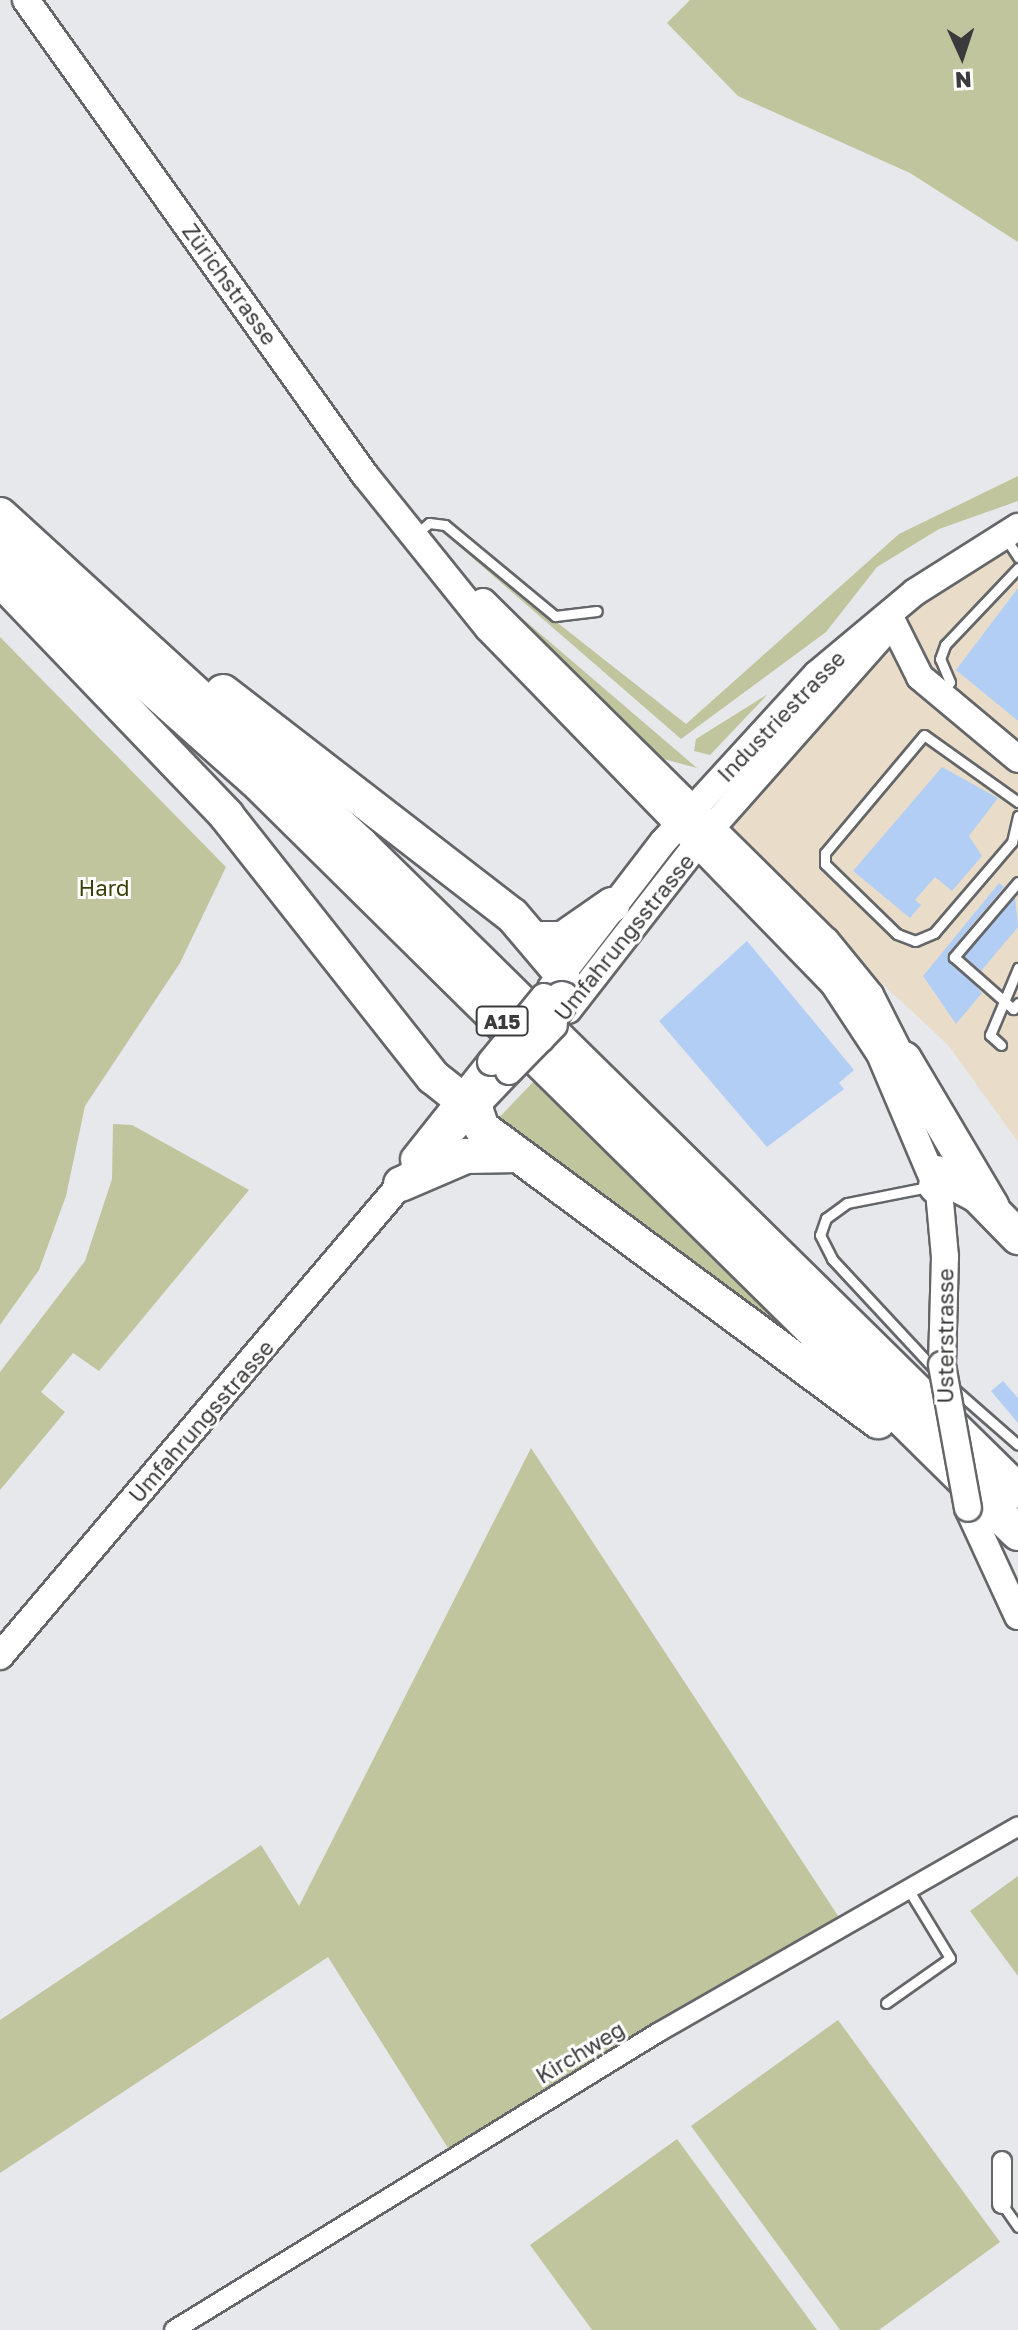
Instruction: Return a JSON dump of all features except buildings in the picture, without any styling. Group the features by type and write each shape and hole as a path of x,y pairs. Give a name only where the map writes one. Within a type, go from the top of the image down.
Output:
{"highway":[{"name":"A15","path":"0,515 361,845 1004,1499 1018,1533"},
{"name":"A15","path":"0,553 255,780 1004,1499"},
{"path":"0,579 226,815 433,1077 468,1103 482,1128 1004,1499"},
{"path":"77,586 283,735 538,939 559,995 538,1036"},
{"path":"538,939 563,939 612,905"},
{"path":"904,1059 992,1207 1018,1237"},
{"path":"401,1184 466,1156 518,1155"},
{"path":"936,1186 960,1185 992,1207"}],"main road":[{"name":"Zürichstrasse","path":"26,0 414,537 536,682 696,825"},
{"name":"Industriestrasse","path":"696,825 817,674 889,615 1010,530"},
{"name":"Industriestrasse","path":"696,825 858,662 883,634 889,615"},
{"path":"889,615 911,667 941,696 1018,759"},
{"path":"858,662 911,667"},
{"name":"Umfahrungsstrasse","path":"559,995 612,905 696,825"},
{"name":"Umfahrungsstrasse","path":"0,1656 500,1066 696,825"},
{"name":"Usterstrasse","path":"696,825 849,969 904,1059 937,1154 936,1186 945,1257 942,1365 968,1508 1018,1616"},
{"name":"Usterstrasse","path":"696,825 851,1006 890,1075 936,1186"},
{"name":"Umfahrungsstrasse","path":"500,1066 538,1036"}],"street":[{"name":"Kirchweg","path":"174,2330 340,2223 1018,1826"},
{"path":"1002,2161 1002,2204"}],"lane":[{"path":"414,537 429,523 445,525 555,616 597,611"},
{"path":"1010,530 1018,557"},
{"path":"941,696 950,682 940,659 945,645 1018,568"},
{"path":"1018,802 924,735 825,853 825,864 897,934 915,941 934,933 1012,842 1018,816"},
{"path":"1018,882 954,957 1013,1009 1018,1003"},
{"path":"1001,1045 990,1035 1018,968"},
{"path":"936,1186 847,1203 826,1218 821,1243 889,1323 1018,1445"},
{"path":"886,2003 950,1958 908,1889"},
{"path":"1002,2204 1018,2227"}],"shaded area":[{"path":"1018,527 1018,1142 948,1045 713,826 889,615"}],"green space":[{"path":"690,0 1018,0 1018,242 910,173 738,96 667,23"},
{"path":"1018,476 1018,501 939,529 877,567 826,632 681,739 446,535 686,724 899,534"},
{"path":"509,607 697,768 660,758"},
{"name":"Hard","path":"0,637 226,867 180,963 85,1106 66,1196 39,1270 0,1325"},
{"path":"768,694 710,755 694,751 696,739"},
{"path":"535,1080 830,1374 491,1126"},
{"path":"113,1124 132,1125 249,1190 99,1371 73,1353 41,1392 65,1412 0,1490 0,1372 85,1261 112,1179"},
{"path":"531,1448 844,1925 453,2156 328,1957 0,2173 0,2020 261,1845 299,1906"},
{"path":"1018,1876 1018,1976 970,1911"},
{"path":"838,2020 1000,2242 879,2330 840,2330 691,2126"},
{"path":"677,2139 817,2330 592,2330 530,2245"}]}
